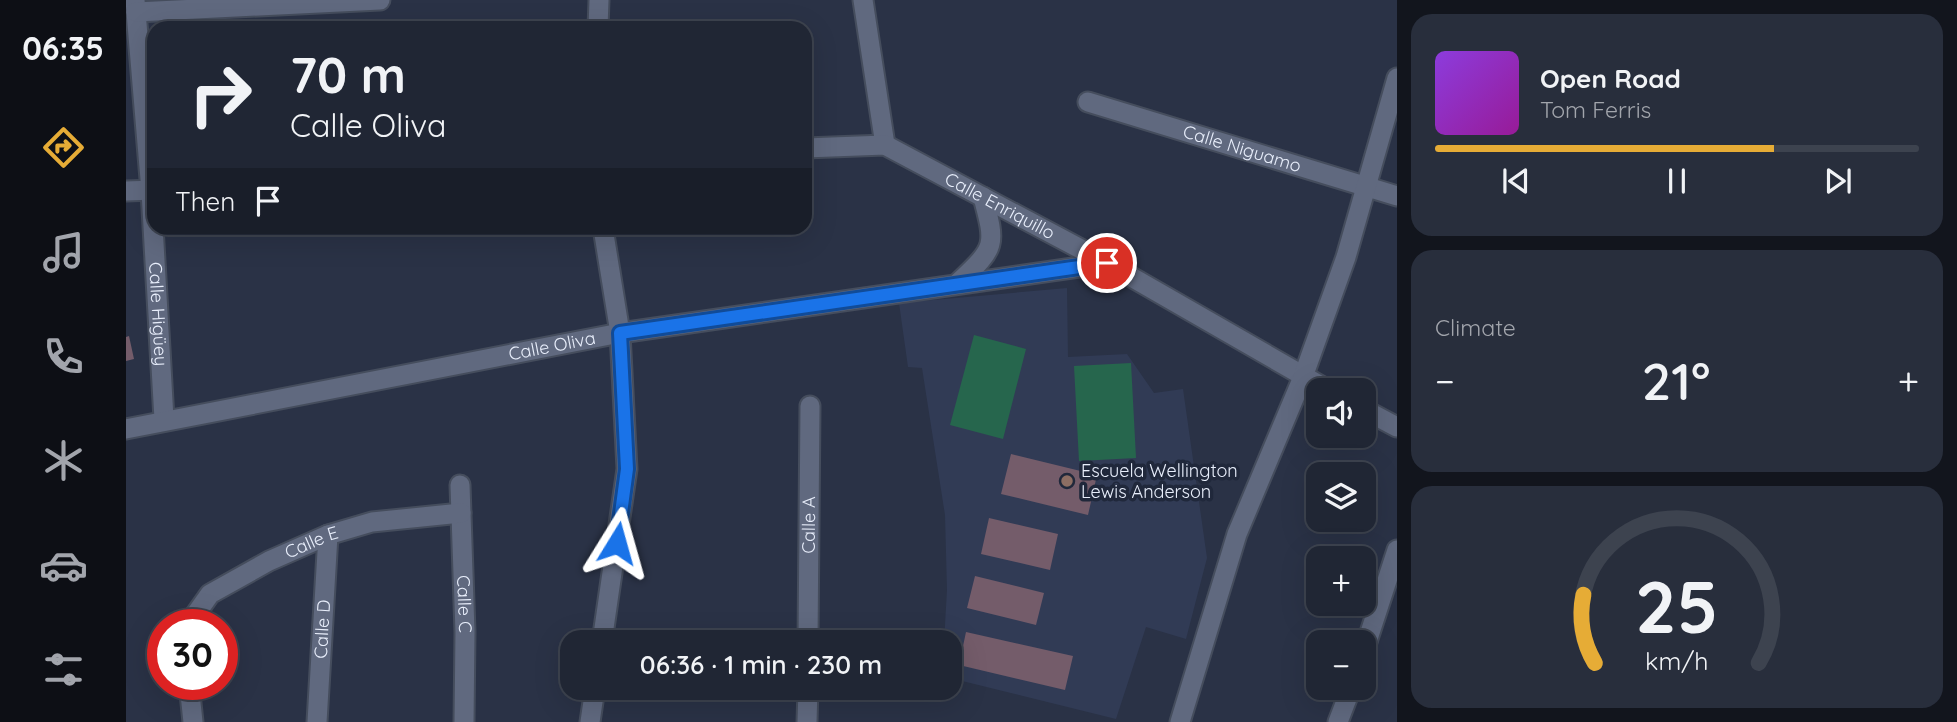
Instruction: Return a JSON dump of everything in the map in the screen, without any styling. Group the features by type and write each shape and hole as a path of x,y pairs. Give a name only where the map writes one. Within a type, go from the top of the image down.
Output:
{"street":[{"path":"136,6 380,0"},
{"path":"598,21 599,0"},
{"path":"863,0 884,145"},
{"name":"Calle Higüey","path":"136,6 147,125"},
{"path":"1180,722 1237,534 1303,376 1346,257 1397,78"},
{"name":"Calle Niguamo","path":"1088,102 1397,196"},
{"name":"Calle Enriquillo","path":"812,148 884,145 1107,263 1307,378"},
{"path":"126,191 147,190"},
{"path":"958,282 983,259 993,236 983,197"},
{"name":"Calle Higüey","path":"155,235 164,419"},
{"path":"604,235 620,333 627,469 604,630"},
{"name":"Calle Oliva","path":"126,429 164,419 620,333 810,307 958,282 1107,263"},
{"name":"Calle A","path":"808,630 810,406"},
{"path":"1376,416 1397,427"},
{"name":"Calle C","path":"460,485 464,722"},
{"name":"Calle E","path":"199,609 210,594 269,561 328,535 372,522 461,513"},
{"name":"Calle D","path":"317,722 328,535"},
{"path":"1371,630 1397,550"},
{"path":"191,700 193,722"},
{"path":"590,722 594,700"},
{"path":"807,722 808,700"},
{"path":"1338,722 1346,700"}],"shaded area":[{"name":"Escuela Wellington Lewis Anderson","path":"1067,288 1068,357 1127,354 1154,393 1183,389 1207,558 1186,639 1146,627 1116,719 962,681 962,630 945,630 947,590 945,515 922,368 908,367 899,303"}],"green space":[{"path":"974,335 1026,349 1003,439 950,425"},
{"path":"1131,363 1136,458 1079,461 1074,366"}],"building":[{"path":"129,336 134,359 126,361 126,337"},
{"path":"1011,454 1097,475 1088,515 1001,494"},
{"path":"989,518 1058,534 1050,570 981,554"},
{"path":"975,576 1044,593 1036,625 967,608"},
{"path":"966,632 1073,656 1065,690 962,666"}],"place":[{"name":"Escuela Wellington Lewis Anderson","path":"1067,481"}],"route":[{"path":"617,543 627,469 620,333 810,307 958,282 1107,263"}]}
